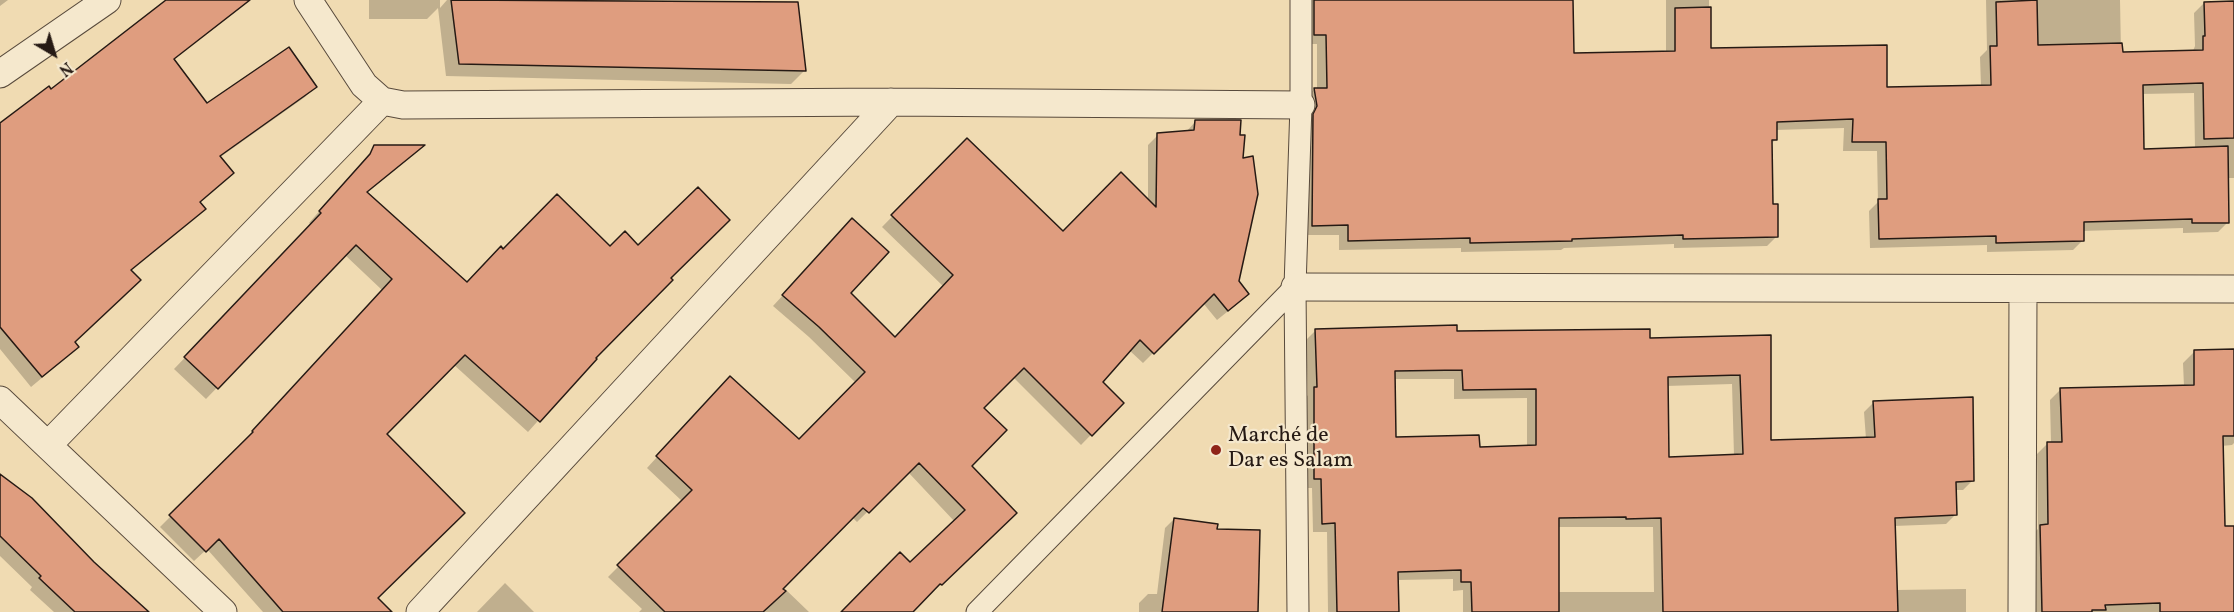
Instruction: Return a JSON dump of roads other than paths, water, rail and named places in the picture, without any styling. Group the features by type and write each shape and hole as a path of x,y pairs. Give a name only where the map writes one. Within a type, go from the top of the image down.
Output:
{"street":[{"path":"0,74 107,0"},
{"path":"308,0 364,85 382,101 403,105 891,102 1301,105"},
{"path":"1298,612 1294,287 1301,105 1301,0"},
{"path":"48,445 382,101"},
{"path":"424,611 891,102"},
{"path":"976,612 1294,287 2234,289"},
{"path":"2022,612 2023,290"},
{"path":"0,400 223,612"}],"place":[{"name":"Marché de Dar es Salam","path":"1216,450"}]}
